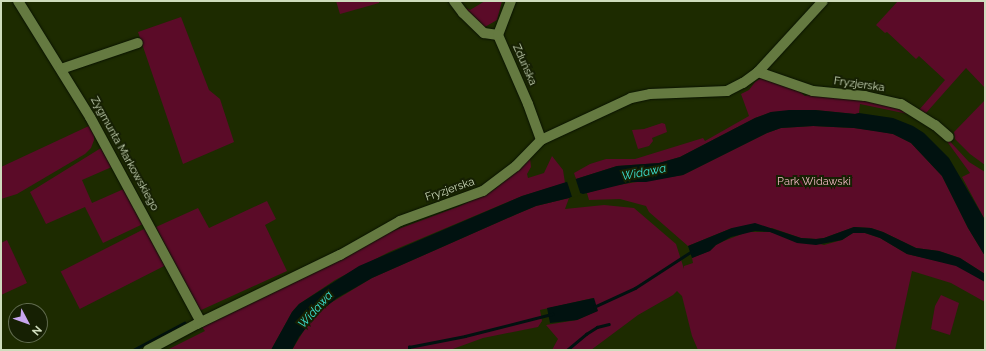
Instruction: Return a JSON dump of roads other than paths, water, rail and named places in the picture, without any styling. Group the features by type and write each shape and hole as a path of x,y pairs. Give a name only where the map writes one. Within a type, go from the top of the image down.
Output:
{"street":[{"name":"Zygmunta Markowskiego","path":"18,1 90,117 201,322"},
{"path":"454,1 463,13 484,33 498,34 511,1"},
{"name":"Fryzjerska","path":"148,350 201,322 340,255 400,221 483,191 516,166 541,140 641,95 727,91 758,72 823,1"},
{"name":"Zduńska","path":"498,34 528,104 541,140"},
{"path":"61,69 138,43"},
{"name":"Fryzjerska","path":"758,72 813,91 865,96 901,104 935,125 949,137"}],"water":[{"name":"Widawa","path":"789,110 859,113 893,118 913,126 924,133 949,158 985,220 985,256 968,228 942,176 911,143 893,134 854,128 813,126 781,128 767,133 683,175 646,182 632,182 583,194 580,193 569,198 536,206 517,214 372,278 337,298 317,314 299,337 292,350 271,350 292,312 299,304 359,266 522,196 617,166 659,163 680,157 755,118 771,112"},
{"path":"755,223 801,238 816,239 824,238 854,227 871,228 883,232 916,248 939,251 960,258 985,274 985,282 956,266 907,254 880,238 865,233 853,233 842,240 816,245 797,243 770,232 755,231 731,237 716,245 710,251 692,258 688,246 732,228"},
{"path":"594,298 598,311 577,320 550,323 547,308"}],"waterway":[{"path":"594,307 635,288 692,251"},
{"path":"409,350 409,347 465,336 552,314"},
{"path":"133,350 184,323"},
{"path":"567,350 597,327 609,324"}],"park label":[{"name":"Park Widawski","path":"814,182"}]}
